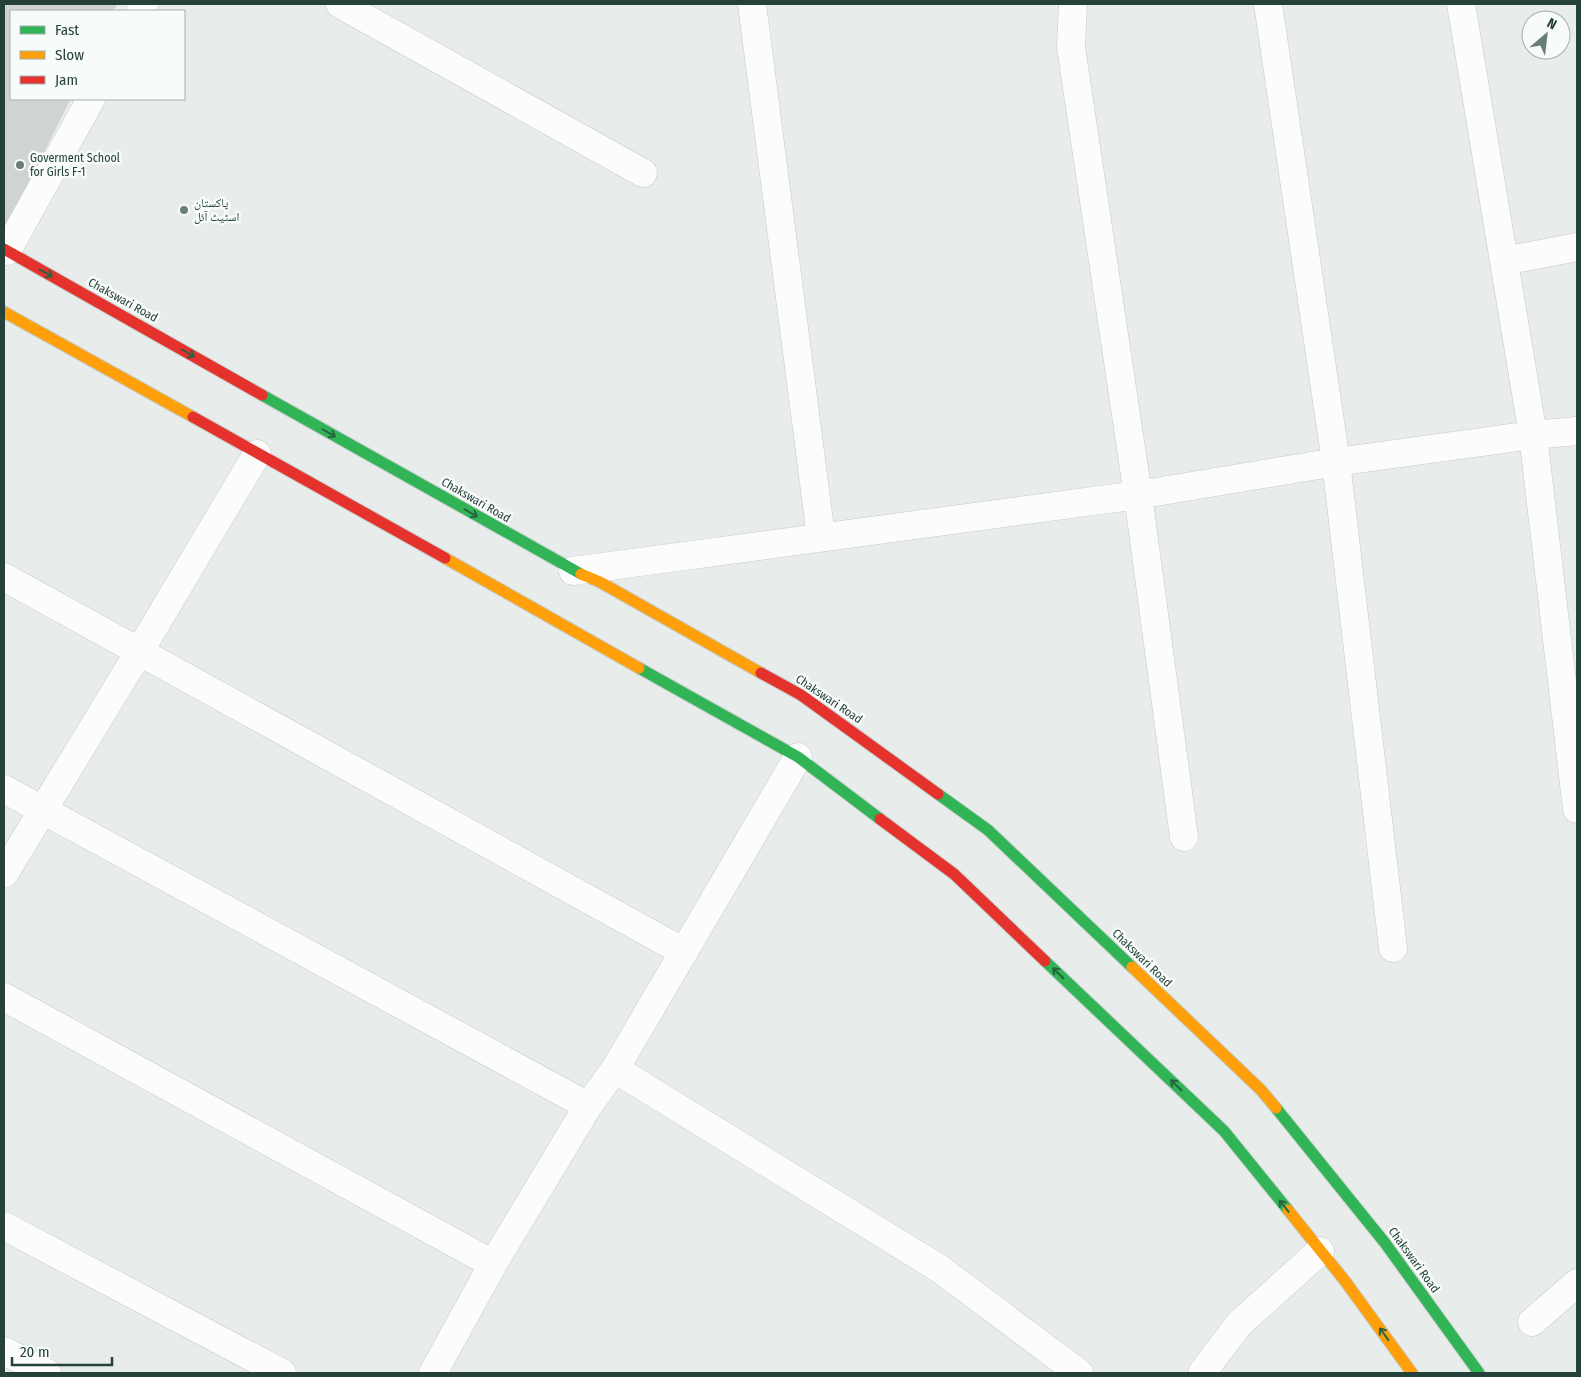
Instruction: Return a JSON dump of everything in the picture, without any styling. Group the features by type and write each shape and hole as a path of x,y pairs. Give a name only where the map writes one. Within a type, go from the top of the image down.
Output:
{"main road":[{"name":"Chakswari Road","path":"5,250 573,571 600,582 801,695 988,830 1261,1090 1384,1243 1479,1373"},
{"path":"4,312 798,757 954,874 1224,1131 1345,1281 1412,1373"}],"street":[{"path":"340,4 643,173"},
{"path":"752,4 822,537"},
{"path":"1073,4 1071,47 1138,495 1184,837"},
{"path":"1268,4 1336,462 1394,948"},
{"path":"1461,4 1534,435 1577,809"},
{"path":"5,250 90,100"},
{"path":"1504,261 1577,247"},
{"path":"573,571 1138,495 1336,462 1534,435 1577,431"},
{"path":"4,874 257,454"},
{"path":"4,577 684,952"},
{"path":"433,1373 493,1264 588,1106 615,1069 798,757"},
{"path":"4,789 588,1106"},
{"path":"4,997 493,1264"},
{"path":"615,1069 940,1269 1079,1373"},
{"path":"4,1226 282,1373"},
{"path":"1202,1373 1239,1324 1320,1251"},
{"path":"1532,1322 1577,1283"},
{"path":"4,1351 47,1373"}],"building":[{"name":"Goverment School for Girls F-1","path":"4,4 117,4 114,10 10,10 10,100 70,100 4,232"}],"traffic: fast":[{"path":"262,395 581,574"},
{"path":"639,668 798,757 880,819"},
{"path":"938,794 988,830 1132,967"},
{"path":"1045,961 1224,1131 1288,1210"},
{"path":"1276,1108 1385,1243 1479,1373"}],"traffic: slow":[{"path":"4,312 193,417"},
{"path":"445,558 639,668"},
{"path":"581,574 600,582 761,673"},
{"path":"1132,967 1261,1090 1276,1108"},
{"path":"1288,1210 1345,1281 1412,1373"}],"traffic: jam":[{"path":"4,249 262,395"},
{"path":"193,417 445,558"},
{"path":"761,673 801,695 938,794"},
{"path":"880,819 954,874 1045,961"}],"place":[{"name":"Goverment School for Girls F-1","path":"20,165"},
{"name":"پاکستان اسٹیٹ آئل","path":"184,210"}]}
